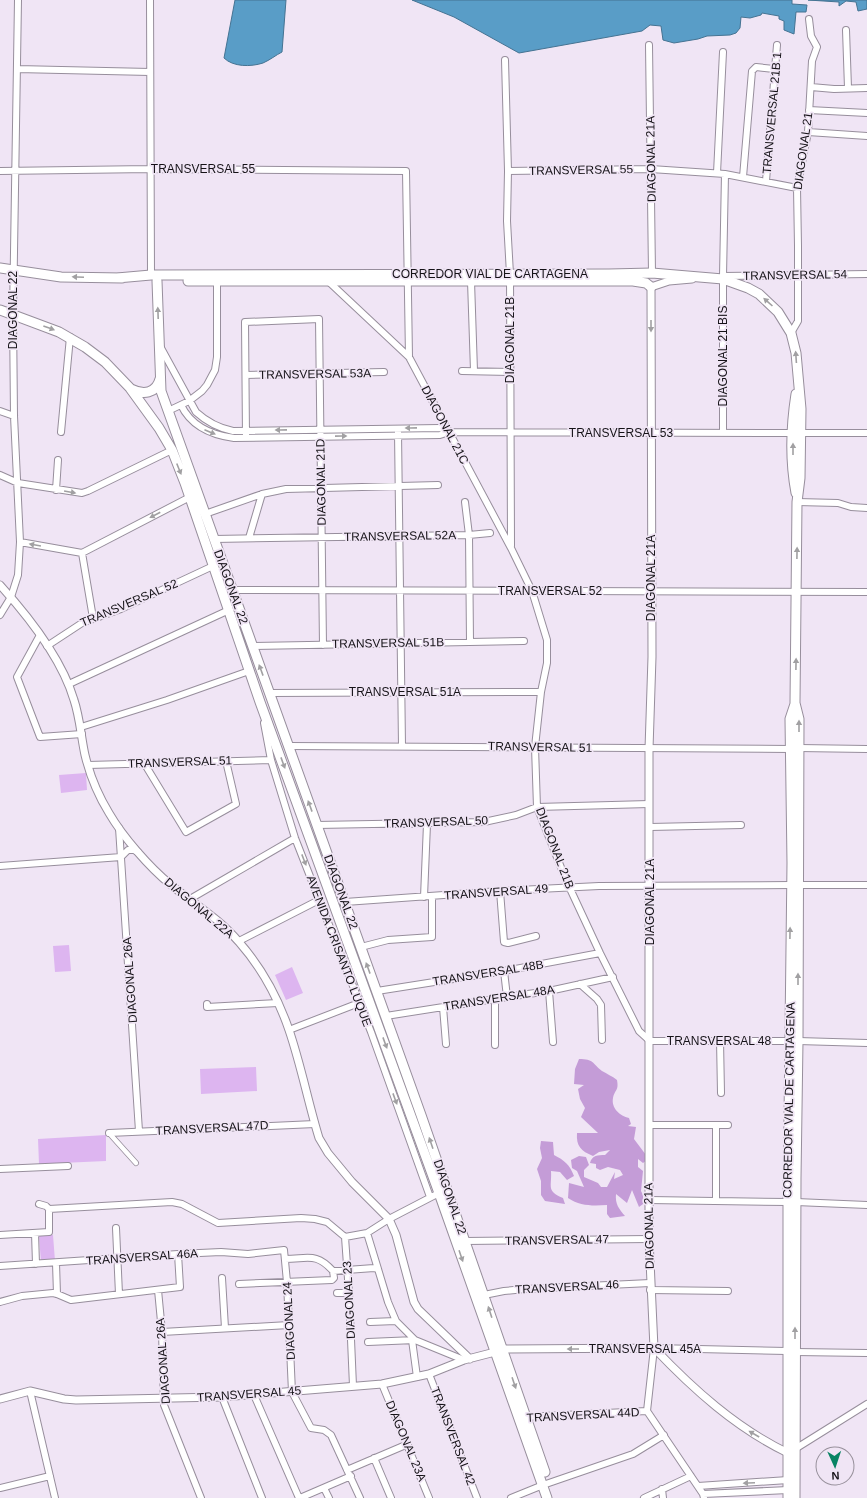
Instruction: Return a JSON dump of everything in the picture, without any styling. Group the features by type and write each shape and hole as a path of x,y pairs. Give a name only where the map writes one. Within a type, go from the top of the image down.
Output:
{"main road":[{"name":"CORREDOR VIAL DE CARTAGENA","path":"0,268 61,277 510,278 640,281 651,287"},
{"name":"CORREDOR VIAL DE CARTAGENA","path":"154,278 217,281 328,281 409,278 471,281 510,278 652,273 710,278 723,277 748,288 764,298 778,312 791,333 795,348 797,382 794,407 796,433 793,477 797,502 795,703 790,719 795,749 791,1352 791,1451 795,1498"},
{"name":"DIAGONAL 22","path":"154,278 159,345 160,391 386,1016 484,1295 499,1351"},
{"path":"0,310 70,337 105,362 130,388 141,393 152,391 159,383 160,378"},
{"name":"DIAGONAL 22","path":"130,388 159,428 172,450 190,497 260,702 439,1193 499,1351 546,1484 554,1498"},
{"path":"159,428 159,420 164,413 168,411"},
{"name":"CORREDOR VIAL DE CARTAGENA","path":"788,1494 791,1451"},
{"name":"DIAGONAL 22","path":"546,1484 547,1498"}],"street":[{"name":"DIAGONAL 22","path":"0,615 11,597 18,575 20,542 14,416 13,314 18,0"},
{"name":"DIAGONAL 22","path":"150,0 150,169 154,278"},
{"name":"DIAGONAL 21","path":"791,333 798,321 797,188 808,132 812,61 817,47 811,36 809,19"},
{"path":"846,30 848,88"},
{"name":"DIAGONAL 21A","path":"649,45 652,273"},
{"name":"TRANSVERSAL 21B 1","path":"766,181 774,69 778,46"},
{"path":"718,173 722,52"},
{"name":"DIAGONAL 21B","path":"505,60 508,172 507,220 510,278 511,548"},
{"path":"743,177 751,76 754,68 756,67 774,69"},
{"path":"17,69 150,72"},
{"path":"811,87 834,89 867,88"},
{"path":"809,110 867,113"},
{"path":"808,132 867,136"},
{"name":"TRANSVERSAL 55","path":"0,171 150,169 406,171 409,278"},
{"name":"TRANSVERSAL 55","path":"508,172 651,169 718,173 797,188"},
{"name":"DIAGONAL 21 BIS","path":"723,433 723,277 725,174"},
{"name":"TRANSVERSAL 54","path":"723,277 867,274"},
{"path":"409,278 409,357"},
{"path":"651,287 669,281 710,278"},
{"path":"168,411 189,401 202,392 215,370 217,357 217,281"},
{"name":"DIAGONAL 21C","path":"328,281 409,357 511,548 532,591"},
{"path":"471,281 474,371"},
{"name":"DIAGONAL 21A","path":"647,1411 654,1348 650,1287 649,1239 649,749 652,657 651,287"},
{"name":"DIAGONAL 21D","path":"246,375 245,322 319,319 323,645"},
{"path":"61,432 70,337"},
{"name":"TRANSVERSAL 53","path":"159,345 196,412 203,419 215,426 246,434 320,436 440,435 449,432 867,433"},
{"name":"TRANSVERSAL 53A","path":"246,375 384,372"},
{"path":"462,372 510,372"},
{"path":"246,375 246,434"},
{"name":"TRANSVERSAL 53","path":"181,405 190,419 207,431 224,436 320,429 440,428 449,432"},
{"path":"0,411 14,416"},
{"path":"398,428 402,746"},
{"path":"0,475 18,483 76,493 88,492 172,450"},
{"path":"56,490 58,460"},
{"path":"205,514 262,494 286,490 438,485"},
{"path":"250,538 262,494"},
{"path":"20,542 82,553 190,497"},
{"path":"465,502 469,535 470,642"},
{"path":"797,502 838,503 851,507 867,508"},
{"name":"TRANSVERSAL 52A","path":"214,538 469,535 490,533"},
{"path":"82,553 94,618"},
{"name":"TRANSVERSAL 52","path":"47,646 73,628 94,618 121,609 213,566"},
{"path":"0,585 11,597"},
{"name":"TRANSVERSAL 52","path":"233,590 867,592"},
{"name":"DIAGONAL 21B","path":"532,591 547,640 547,663 541,692 535,747 537,807 569,887 600,953 639,1031 650,1041"},
{"name":"DIAGONAL 22A","path":"11,597 40,635 69,684 88,765 99,796 119,828 140,854 170,885 219,921 239,942 261,970 278,1003 289,1030 319,1138 328,1153 352,1182 389,1219 396,1235 414,1302 426,1318 467,1360"},
{"path":"69,684 229,610"},
{"path":"40,635 17,677 40,737 81,730 249,671"},
{"name":"TRANSVERSAL 51B","path":"253,646 524,641"},
{"name":"TRANSVERSAL 51A","path":"269,693 541,692"},
{"name":"AVENIDA CRISANTO LUQUE","path":"260,702 271,760 295,838 371,1032 430,1197"},
{"name":"TRANSVERSAL 51","path":"288,746 867,749"},
{"name":"TRANSVERSAL 51","path":"88,765 271,760"},
{"path":"144,763 186,832 236,804 226,761"},
{"name":"TRANSVERSAL 50","path":"317,825 484,822 516,815 537,807 650,804"},
{"path":"424,897 427,824"},
{"path":"650,827 741,825"},
{"name":"DIAGONAL 26A","path":"119,828 139,1131"},
{"path":"190,899 295,838"},
{"path":"0,866 121,857 128,850 134,850 140,854"},
{"name":"TRANSVERSAL 49","path":"345,902 569,887 650,885 867,885"},
{"path":"500,891 504,942 508,943 536,936"},
{"path":"361,947 388,940 432,937 432,896"},
{"path":"239,942 319,900"},
{"name":"TRANSVERSAL 48B","path":"377,991 504,971 600,953"},
{"path":"504,971 507,997"},
{"name":"TRANSVERSAL 48A","path":"386,1016 549,992 612,977"},
{"path":"580,984 597,999 601,1005 602,1040"},
{"path":"549,992 553,1042"},
{"path":"495,999 495,1045"},
{"path":"207,1004 207,1007 278,1003"},
{"path":"289,1030 359,1004"},
{"path":"443,1007 446,1044"},
{"path":"720,1040 721,1093"},
{"name":"TRANSVERSAL 48","path":"650,1041 720,1040 867,1043"},
{"name":"TRANSVERSAL 47D","path":"109,1133 315,1124"},
{"path":"649,1125 728,1125"},
{"path":"716,1125 716,1201"},
{"path":"109,1133 136,1164"},
{"path":"0,1169 68,1166"},
{"path":"39,1204 46,1206 49,1209 172,1202 182,1204 218,1223 301,1218 327,1222 345,1237 368,1233 389,1219 439,1193"},
{"path":"649,1200 792,1202 867,1205"},
{"path":"0,1235 49,1232 49,1209"},
{"path":"116,1228 119,1294"},
{"path":"35,1233 36,1264"},
{"path":"368,1233 388,1302 396,1321 413,1340 417,1377"},
{"name":"DIAGONAL 23","path":"345,1237 348,1270 353,1386"},
{"name":"TRANSVERSAL 47","path":"465,1241 649,1239"},
{"name":"TRANSVERSAL 46A","path":"0,1266 178,1254 221,1252 248,1254 284,1250"},
{"name":"DIAGONAL 24","path":"284,1250 286,1259 292,1392"},
{"path":"0,1302 22,1296 57,1294 71,1300 180,1286 178,1254"},
{"path":"239,1284 334,1279 333,1271 326,1262 316,1258 286,1259"},
{"path":"56,1263 57,1294"},
{"path":"333,1271 378,1269"},
{"path":"222,1278 225,1328"},
{"name":"TRANSVERSAL 46","path":"484,1295 525,1289 650,1287 728,1291"},
{"name":"DIAGONAL 26A","path":"158,1290 162,1332 164,1400 167,1412 201,1498"},
{"path":"337,1293 349,1293"},
{"path":"370,1322 396,1321"},
{"path":"162,1332 289,1325"},
{"path":"368,1342 413,1340 467,1360"},
{"path":"654,1348 683,1379 714,1406 748,1430 791,1451 867,1404"},
{"name":"TRANSVERSAL 45A","path":"499,1351 654,1348 867,1353"},
{"name":"TRANSVERSAL 45","path":"0,1399 30,1391 64,1399 76,1400 164,1400 254,1395 382,1384 429,1374 467,1360 499,1351"},
{"name":"TRANSVERSAL 42","path":"429,1374 477,1498"},
{"name":"DIAGONAL 23A","path":"382,1384 429,1498"},
{"path":"30,1391 55,1498"},
{"path":"292,1392 308,1425 311,1428 324,1430 331,1435 360,1498"},
{"path":"254,1395 299,1498 351,1476"},
{"path":"222,1397 262,1498"},
{"path":"647,1411 704,1496 788,1494"},
{"name":"TRANSVERSAL 44D","path":"522,1418 647,1411"},
{"path":"511,1498 546,1484 633,1454 664,1435"},
{"path":"347,1470 408,1444"},
{"path":"374,1458 391,1498"},
{"path":"0,1488 50,1476"},
{"path":"644,1498 691,1476"},
{"path":"698,1486 788,1480"},
{"path":"324,1488 329,1498"},
{"path":"662,1489 663,1498"}],"shaded area":[{"path":"86,773 87,790 61,793 59,775"},
{"path":"69,945 71,971 55,972 53,946"},
{"path":"292,967 303,993 286,1000 275,975"},
{"path":"579,1059 592,1062 602,1071 617,1080 617,1088 613,1098 613,1105 619,1113 629,1118 631,1124 628,1126 636,1127 634,1139 646,1155 647,1160 643,1163 638,1159 638,1167 643,1171 641,1191 643,1195 643,1204 639,1207 632,1190 627,1203 616,1194 618,1206 625,1216 610,1218 607,1214 607,1205 586,1205 577,1203 568,1198 569,1183 584,1187 577,1171 572,1168 571,1160 579,1156 586,1157 589,1165 584,1170 584,1177 598,1183 601,1187 607,1187 615,1172 614,1179 623,1175 620,1170 608,1167 600,1170 596,1168 596,1164 590,1163 594,1157 598,1155 605,1155 610,1150 599,1152 593,1156 582,1150 578,1145 577,1133 598,1133 581,1117 585,1108 580,1099 578,1089 584,1085 574,1084 575,1069"},
{"path":"256,1067 257,1091 201,1094 200,1069"},
{"path":"106,1135 106,1161 39,1164 38,1139"},
{"path":"541,1141 553,1142 554,1155 566,1163 574,1176 567,1180 560,1172 551,1171 552,1191 563,1198 565,1204 545,1201 541,1195 541,1181 537,1169 542,1158 540,1148"},
{"path":"53,1235 55,1261 41,1262 39,1236"}],"water":[{"path":"235,0 286,0 282,52 263,63 253,65 237,65 224,58"},
{"path":"412,0 792,0 792,4 807,5 806,12 796,12 794,34 784,30 784,21 779,19 779,16 762,13 761,15 750,18 741,17 740,28 736,33 730,35 707,36 674,43 663,40 661,26 650,25 642,31 519,53 454,17"},
{"path":"808,0 867,0 867,9 858,11 856,2 846,1 839,6 839,2"}]}
